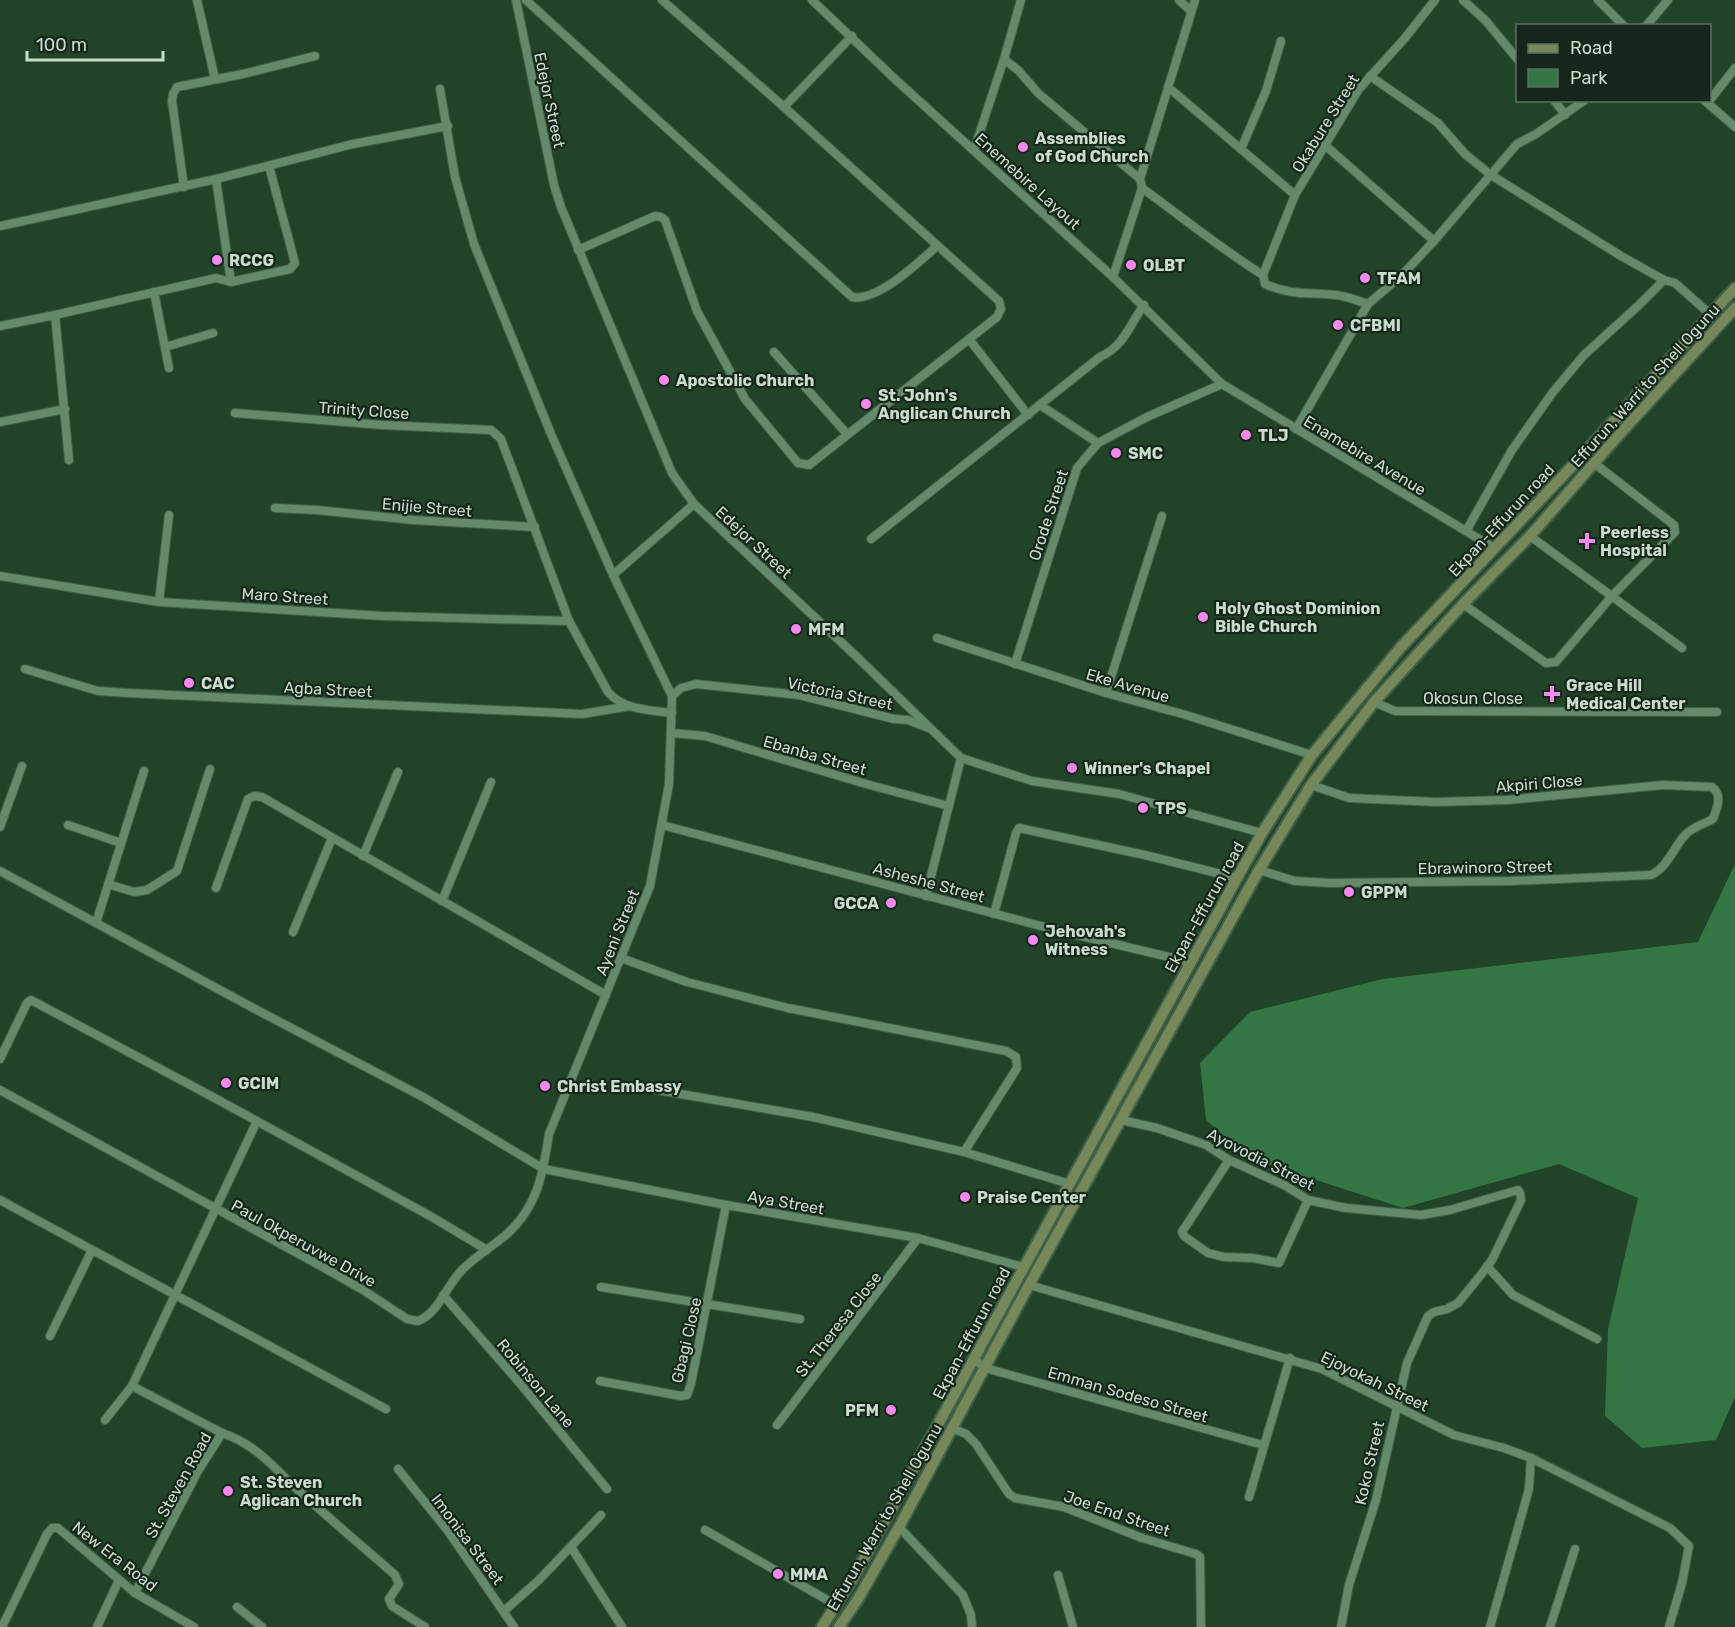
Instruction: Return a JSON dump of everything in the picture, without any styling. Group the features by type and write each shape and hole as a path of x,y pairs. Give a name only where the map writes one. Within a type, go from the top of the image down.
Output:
{"main road":[{"name":"Ekpan-Effurun road","path":"822,1627 855,1575 1262,832 1312,755 1401,647 1735,288"},
{"name":"Effurun, Warri to Shell Ogunu","path":"839,1627 858,1599 899,1527 1029,1286 1259,870 1311,785 1374,702 1463,604 1530,536 1735,308"}],"street":[{"path":"197,0 215,79"},
{"name":"Edejor Street","path":"516,0 554,185 578,250 672,473 694,504 961,758 1032,781 1119,794 1262,832"},
{"path":"525,0 852,297 869,297 911,269 937,246"},
{"path":"578,250 655,216 665,220 697,311 740,389 798,463 809,465 998,317 1001,309 999,301 662,0"},
{"name":"Enemebire Layout","path":"812,0 896,80 1144,305 1222,384"},
{"path":"821,8 828,0"},
{"path":"974,150 1021,0"},
{"path":"1179,0 1191,11"},
{"path":"1113,276 1142,188 1140,179 1195,0"},
{"name":"Okabure Street","path":"1263,275 1296,195 1359,89 1406,38 1435,0"},
{"path":"1463,0 1486,21 1516,58"},
{"path":"1598,0 1622,24"},
{"path":"1648,24 1668,0"},
{"path":"784,107 852,36"},
{"path":"1241,149 1266,91 1281,41"},
{"path":"184,187 173,94 177,87 315,56"},
{"path":"1004,58 1038,93 1140,179"},
{"path":"1711,96 1735,68"},
{"path":"1370,76 1438,123 1465,154 1491,175 1621,256 1664,280 1675,283 1711,315"},
{"path":"1168,87 1296,195"},
{"path":"440,90 455,177 474,244 551,434 672,696"},
{"path":"1555,102 1565,115"},
{"path":"1296,429 1368,304 1403,274 1517,144 1536,134 1582,102"},
{"path":"1708,102 1735,127"},
{"path":"0,226 184,187 353,144 448,126"},
{"path":"1326,146 1434,240"},
{"path":"0,326 216,278 231,282 290,269 294,263 269,166"},
{"path":"216,179 231,282"},
{"path":"1142,188 1200,229 1237,259 1263,275 1265,284 1296,294 1336,295 1368,304"},
{"path":"1466,531 1512,450 1553,392 1584,355 1664,280"},
{"path":"154,292 169,368"},
{"path":"871,539 1100,357 1113,351 1123,340 1130,324 1144,305"},
{"path":"55,315 69,460"},
{"path":"165,347 213,333"},
{"path":"969,339 1028,415"},
{"path":"774,352 847,434"},
{"name":"Enamebire Avenue","path":"1222,384 1494,548"},
{"name":"Orode Street","path":"1015,664 1077,468 1098,443 1147,417 1222,384"},
{"path":"1040,405 1098,443"},
{"path":"0,422 65,410"},
{"name":"Trinity Close","path":"235,413 382,425 491,430 501,438 535,527"},
{"path":"1463,604 1546,663 1556,662 1612,596 1675,532 1674,525 1594,463"},
{"path":"614,574 694,504"},
{"name":"Enijie Street","path":"274,508 413,520 535,527"},
{"path":"159,602 169,515"},
{"path":"1106,693 1162,516"},
{"path":"535,527 570,621 609,692 616,701 672,713"},
{"path":"1530,536 1682,648"},
{"name":"Maro Street","path":"0,576 159,602 383,616 570,621"},
{"name":"Eke Avenue","path":"937,638 1106,693 1186,715 1312,755"},
{"name":"Agba Street","path":"25,669 98,691 128,693 582,714 631,706"},
{"name":"Victoria Street","path":"672,696 681,688 696,684 799,695 894,719 908,720 933,729"},
{"name":"Ayeni Street","path":"544,1169 549,1134 650,886 669,784 672,696"},
{"name":"Okosun Close","path":"1374,702 1395,711 1717,712"},
{"name":"Ebanba Street","path":"672,733 705,736 855,781 949,806"},
{"path":"926,896 961,758"},
{"path":"0,827 22,766"},
{"path":"108,884 134,892 147,890 177,871 210,769"},
{"path":"96,923 144,771"},
{"path":"363,856 398,772"},
{"path":"442,901 491,782"},
{"name":"Akpiri Close","path":"1311,785 1349,798 1436,802 1507,800 1663,785 1712,787 1717,791 1719,797 1713,819 1691,829"},
{"path":"216,888 248,799 254,796 262,797 606,995"},
{"path":"68,825 121,843"},
{"name":"Asheshe Street","path":"662,825 994,914 1190,962"},
{"path":"994,914 1019,828 1237,878"},
{"name":"Ebrawinoro Street","path":"1259,870 1295,881 1331,883 1510,881 1651,875 1668,859 1691,829"},
{"path":"293,932 332,838"},
{"name":"Aya Street","path":"0,871 423,1097 544,1169 726,1205 918,1238 1023,1267"},
{"path":"621,958 687,982 788,1008 1006,1052 1016,1057 1017,1068 964,1152"},
{"path":"0,1059 27,1003 31,1000 257,1121 432,1217 487,1250"},
{"path":"652,1089 813,1117 964,1152 1070,1184"},
{"name":"Paul Okperuvwe Drive","path":"0,1090 363,1290 407,1319 418,1321 429,1315 462,1270 508,1233 525,1215 536,1197 544,1169"},
{"name":"Ayovodia Street","path":"1121,1120 1156,1128 1206,1145 1229,1160 1286,1186 1308,1200 1346,1208 1421,1215 1475,1203 1518,1190 1521,1200 1487,1266"},
{"path":"105,1419 132,1386 257,1121"},
{"path":"1229,1160 1182,1232 1184,1236 1208,1253 1279,1263 1308,1200"},
{"path":"0,1200 386,1408"},
{"name":"Gbagi Close","path":"600,1382 681,1396 687,1395 708,1305 726,1205"},
{"name":"St. Theresa Close","path":"777,1425 918,1238"},
{"path":"50,1336 92,1250"},
{"path":"1487,1266 1513,1295 1597,1339"},
{"name":"Koko Street","path":"1341,1627 1349,1585 1376,1500 1407,1363 1428,1316 1434,1312 1447,1310 1458,1303 1487,1266"},
{"name":"Ejoyokah Street","path":"1029,1286 1290,1358 1322,1369 1454,1436 1504,1448 1532,1458 1670,1528 1689,1546 1682,1583 1669,1627"},
{"path":"600,1287 800,1319"},
{"name":"Robinson Lane","path":"443,1295 607,1489"},
{"path":"1249,1497 1290,1358"},
{"path":"974,1359 985,1368"},
{"name":"Emman Sodeso Street","path":"985,1368 1263,1445"},
{"path":"132,1386 222,1433"},
{"name":"Joe End Street","path":"952,1428 966,1434 976,1444 1009,1494 1015,1498 1064,1507 1142,1538 1200,1557 1201,1627"},
{"name":"St. Steven Road","path":"135,1593 198,1471 222,1433 240,1439 259,1452 297,1489 395,1575 399,1584 389,1599 392,1606 425,1627"},
{"path":"1490,1627 1529,1489 1532,1458"},
{"name":"Imonisa Street","path":"398,1469 448,1532 514,1627"},
{"path":"504,1611 521,1598 601,1515"},
{"path":"899,1527 963,1595 971,1616 972,1627"},
{"name":"New Era Road","path":"2,1627 47,1534 52,1528 58,1528 135,1593 194,1627"},
{"path":"705,1530 836,1605"},
{"path":"571,1547 622,1627"},
{"path":"1550,1627 1575,1549"},
{"path":"1058,1575 1073,1627"},
{"path":"97,1627 119,1580"},
{"path":"237,1607 262,1627"}],"green space":[{"path":"1735,864 1735,1397 1716,1440 1642,1448 1605,1416 1608,1329 1638,1198 1559,1164 1403,1208 1251,1159 1206,1120 1200,1063 1250,1012 1383,979 1698,942"}],"place":[{"name":"Assemblies of God Church","path":"1023,147"},
{"name":"RCCG","path":"217,260"},
{"name":"OLBT","path":"1131,265"},
{"name":"TFAM","path":"1365,278"},
{"name":"CFBMI","path":"1338,325"},
{"name":"Apostolic Church","path":"664,380"},
{"name":"St. John's Anglican Church","path":"866,404"},
{"name":"TLJ","path":"1246,435"},
{"name":"SMC","path":"1116,453"},
{"name":"Peerless Hospital","path":"1587,541"},
{"name":"Holy Ghost Dominion Bible Church","path":"1203,617"},
{"name":"MFM","path":"796,629"},
{"name":"CAC","path":"189,683"},
{"name":"Grace Hill Medical Center","path":"1552,694"},
{"name":"Winner's Chapel","path":"1072,768"},
{"name":"TPS","path":"1143,808"},
{"name":"GPPM","path":"1349,892"},
{"name":"GCCA","path":"891,903"},
{"name":"Jehovah's Witness","path":"1033,940"},
{"name":"GCIM","path":"226,1083"},
{"name":"Christ Embassy","path":"545,1086"},
{"name":"Praise Center","path":"965,1197"},
{"name":"PFM","path":"891,1410"},
{"name":"St. Steven Aglican Church","path":"228,1491"},
{"name":"MMA","path":"778,1574"}]}
